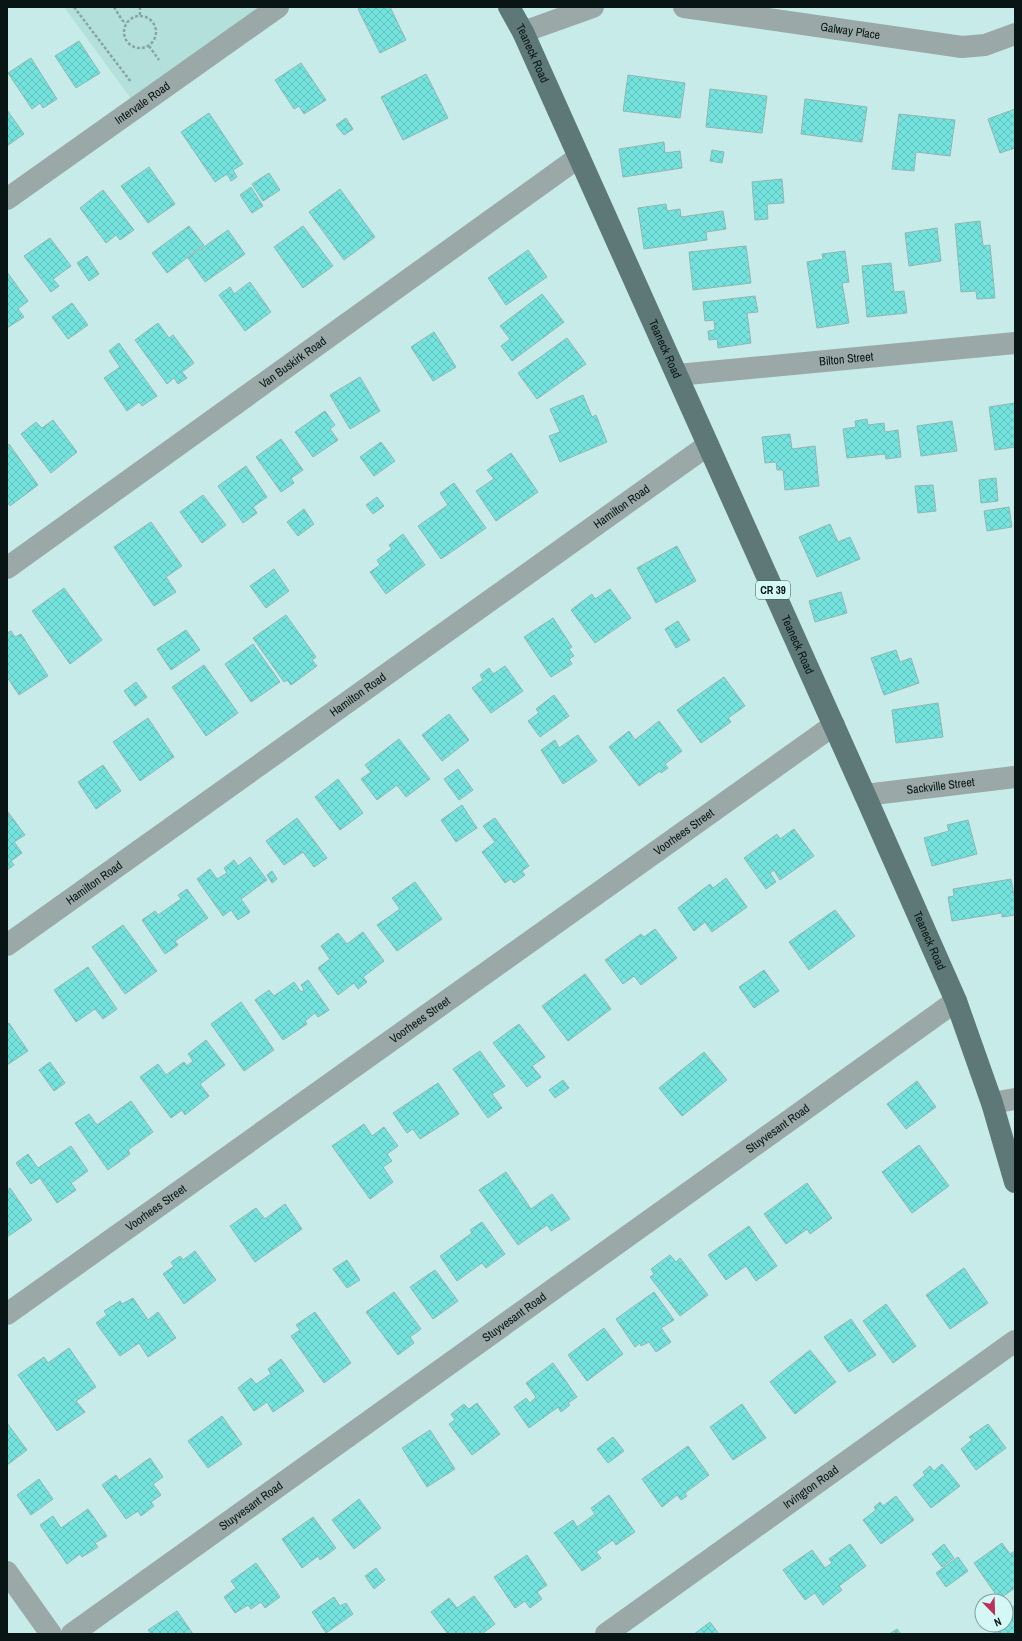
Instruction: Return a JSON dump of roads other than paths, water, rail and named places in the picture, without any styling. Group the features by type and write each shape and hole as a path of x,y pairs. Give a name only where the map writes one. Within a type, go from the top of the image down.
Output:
{"main road":[{"name":"Teaneck Road","path":"509,7 523,32 866,795 956,1001 992,1103 1015,1182"}],"street":[{"name":"Intervale Road","path":"7,200 278,7"},
{"path":"523,32 593,7"},
{"name":"Galway Place","path":"684,7 962,47 985,45 1015,34"},
{"name":"Van Buskirk Road","path":"7,568 579,157"},
{"name":"Bilton Street","path":"676,375 1015,343"},
{"name":"Hamilton Road","path":"7,945 708,445"},
{"name":"Voorhees Street","path":"7,1314 834,725"},
{"name":"Sackville Street","path":"866,795 1015,777"},
{"name":"Stuyvesant Road","path":"72,1634 956,1001"},
{"path":"992,1103 1015,1099"},
{"name":"Irvington Road","path":"606,1634 1015,1341"},
{"path":"7,1572 51,1634"}]}
